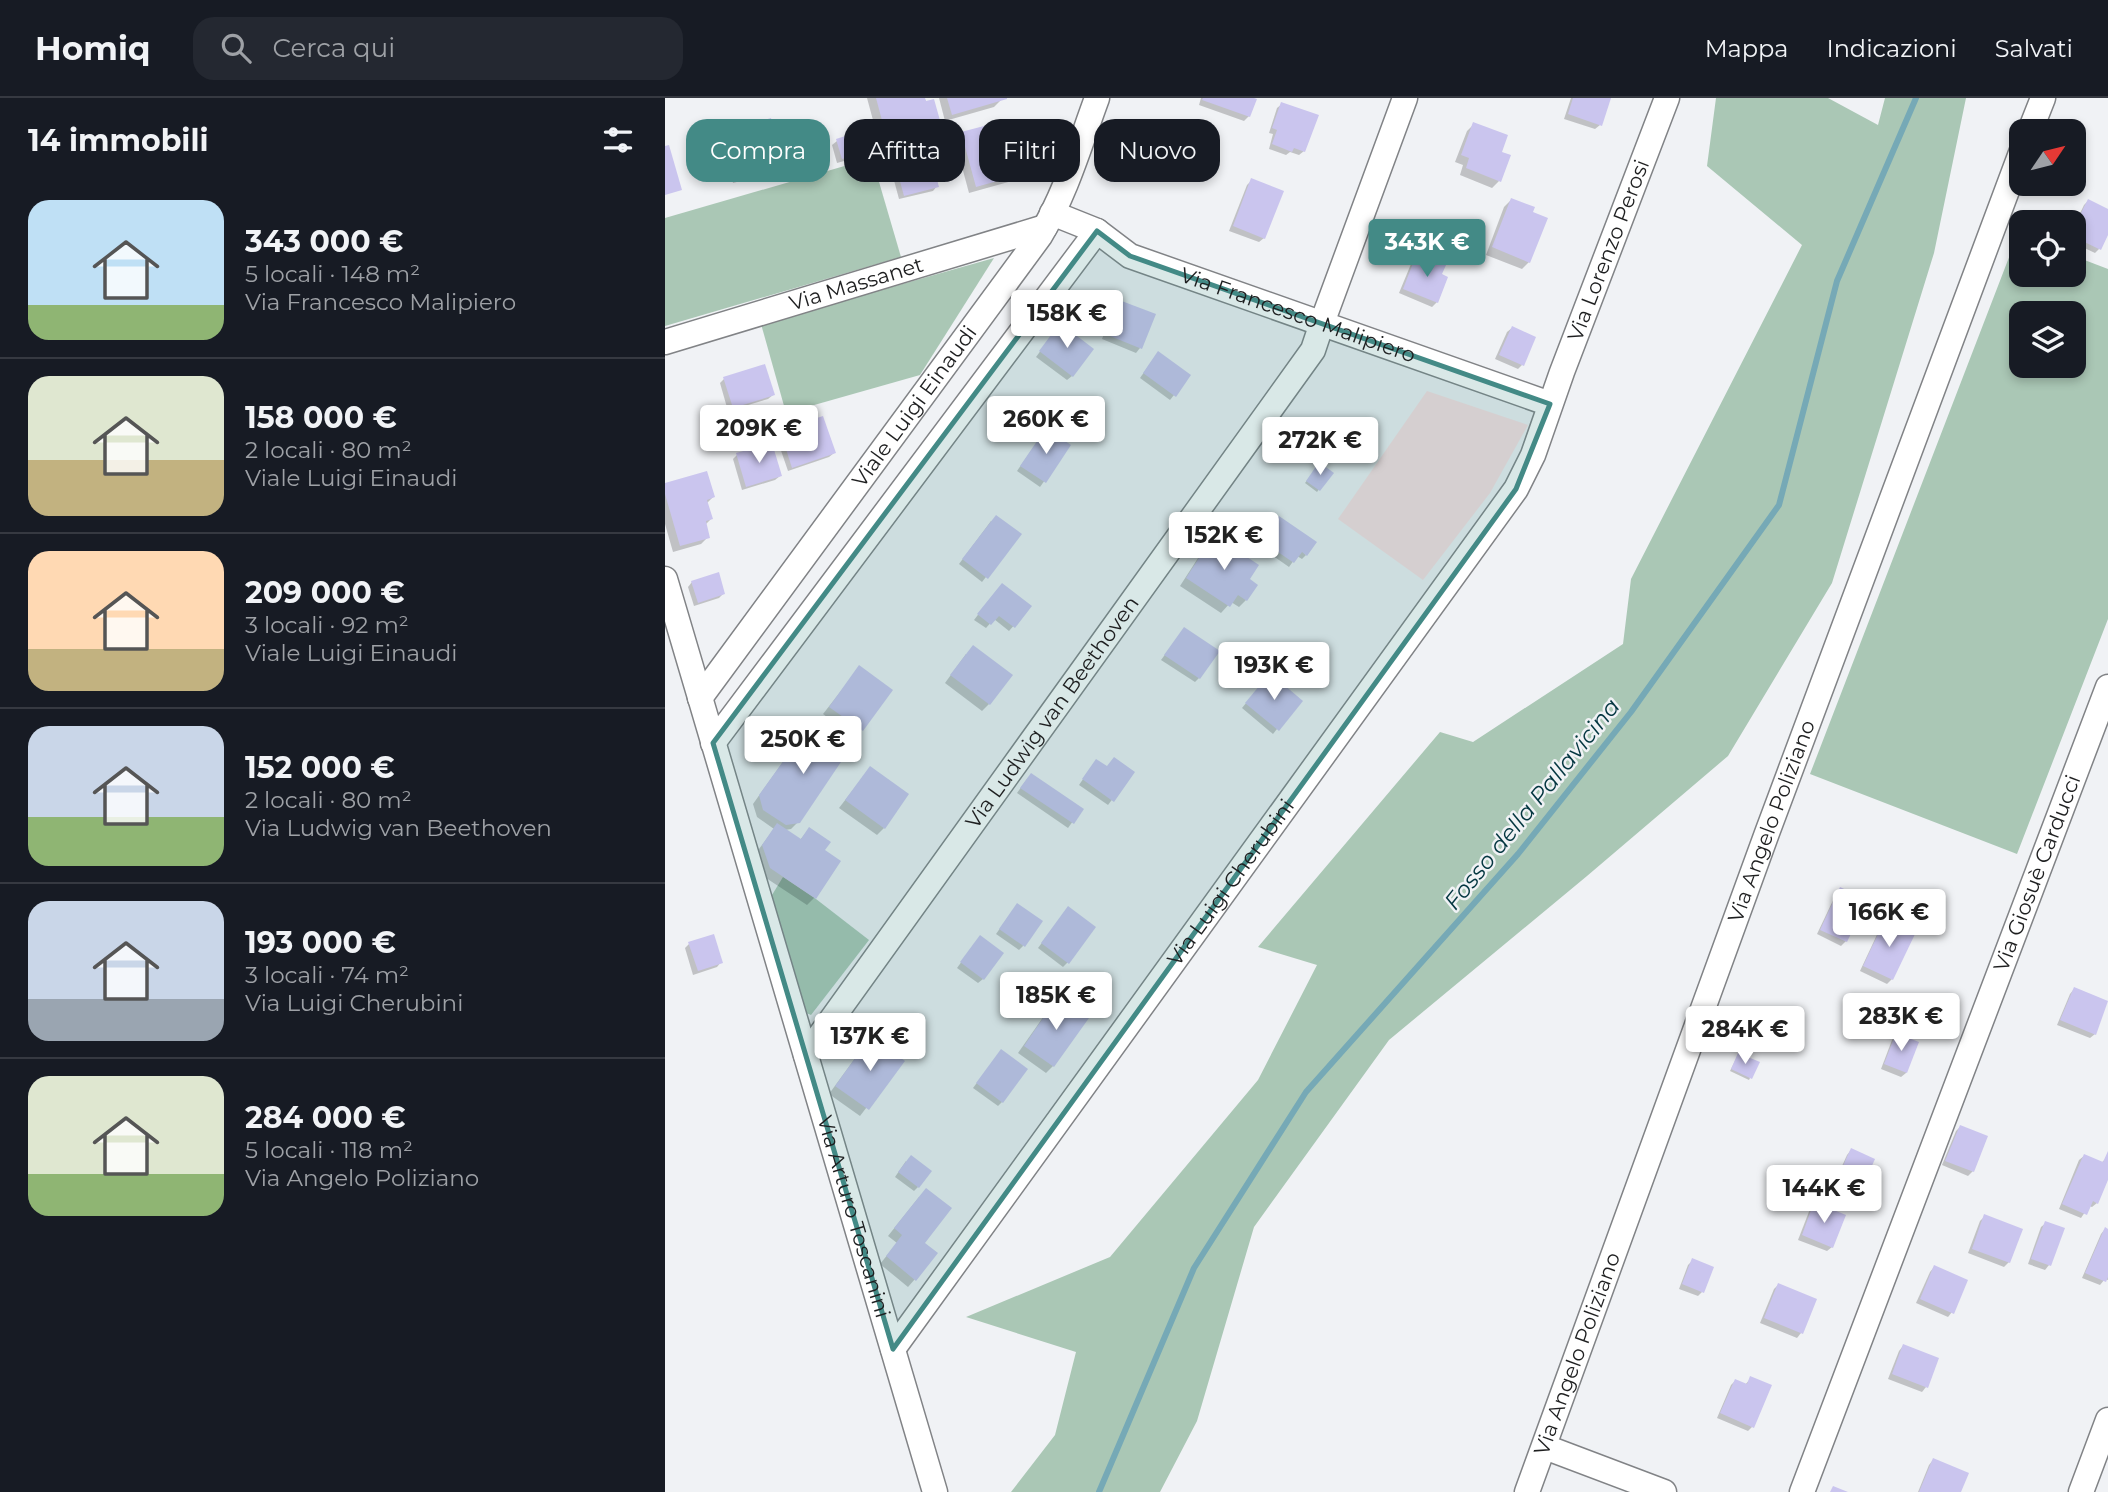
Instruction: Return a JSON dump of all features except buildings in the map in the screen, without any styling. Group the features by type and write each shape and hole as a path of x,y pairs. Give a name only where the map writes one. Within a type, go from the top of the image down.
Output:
{"street":[{"name":"Viale Luigi Einaudi","path":"700,698 1049,220 1097,98"},
{"name":"Via Ludwig van Beethoven","path":"806,1055 1313,350 1405,98"},
{"name":"Via Lorenzo Perosi","path":"1550,404 1667,98"},
{"path":"2035,119 2043,98"},
{"name":"Via Angelo Poliziano","path":"1527,1492 1767,834 2009,185"},
{"name":"Via Francesco Malipiero","path":"1049,220 1097,230 1130,256 1550,404"},
{"name":"Via Massanet","path":"665,342 1049,220"},
{"name":"Viale Luigi Einaudi","path":"713,743 1097,230"},
{"name":"Via Luigi Cherubini","path":"893,1349 1515,489 1532,455 1550,404"},
{"name":"Via Arturo Toscanini","path":"665,579 935,1492"},
{"name":"Via Giosuè Carducci","path":"1802,1492 2108,687"},
{"path":"2081,1492 2108,1420"},
{"path":"1545,1447 1664,1492"}],"highlighted area":[{"path":"1097,231 1130,256 1550,404 1516,489 893,1349 713,743"}],"shaded area":[{"path":"1427,391 1528,425 1490,493 1423,580 1338,519"}],"green space":[{"path":"1716,98 1828,98 1878,125 1885,98 1966,98 1934,253 1832,583 1728,756 1389,1040 1254,1227 1197,1421 1160,1492 1011,1492 1055,1435 1076,1352 966,1317 1110,1257 1258,1080 1317,965 1258,947 1440,732 1473,742 1623,644 1631,579 1802,245 1707,166"},
{"path":"844,166 844,182 879,182 901,257 665,326 665,218 789,182 830,182 830,170"},
{"path":"2009,257 2009,287 2086,287 2086,261 2108,269 2108,619 2017,854 1810,774"},
{"path":"994,258 920,375 786,413 761,324"},
{"path":"783,877 869,940 811,1015 804,1012 772,895"}],"waterway":[{"name":"Fosso della Pallavicina","path":"1099,1492 1194,1268 1306,1092 1518,854 1631,712 1779,505 1837,281 1916,98"}]}
